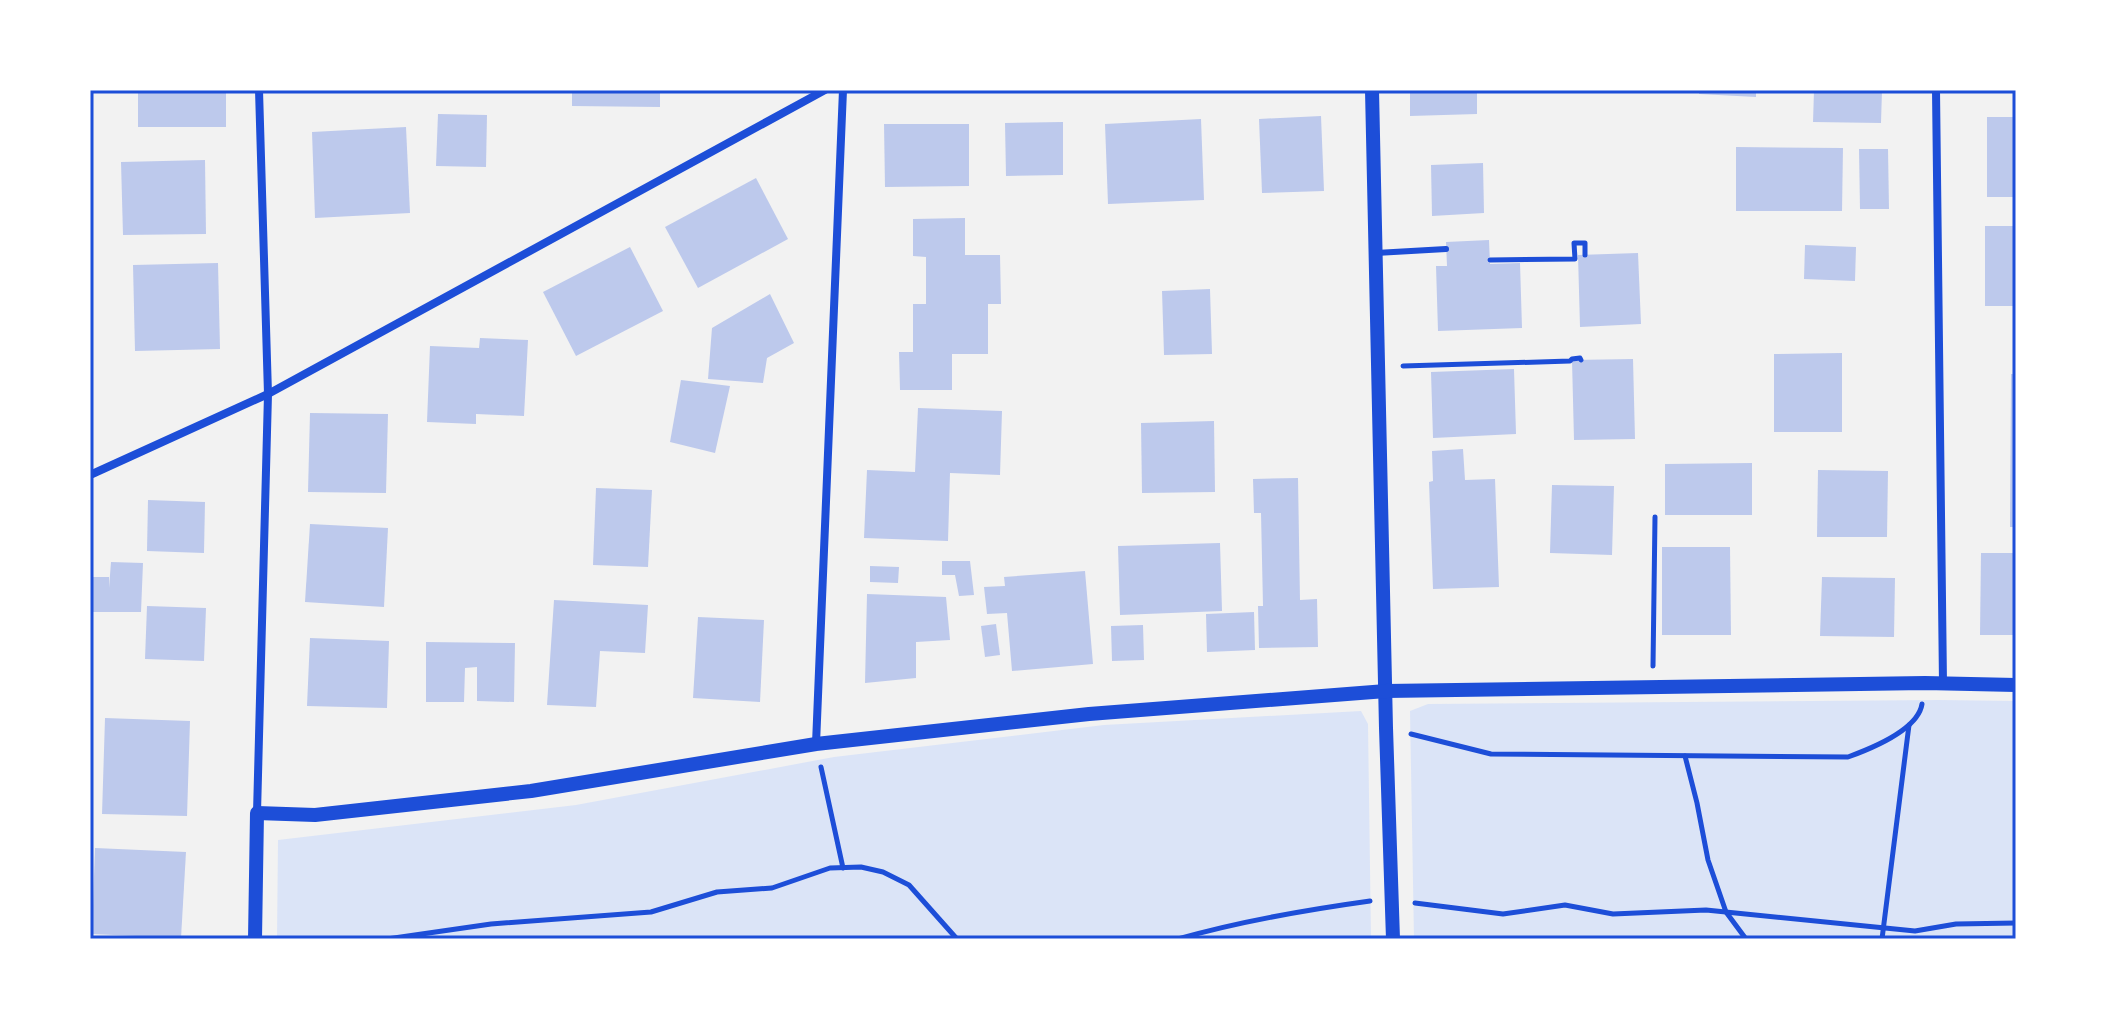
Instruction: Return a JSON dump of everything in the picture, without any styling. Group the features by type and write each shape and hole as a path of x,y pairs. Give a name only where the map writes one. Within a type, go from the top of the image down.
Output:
{"street":[{"path":"255,939 268,394 259,90"},
{"path":"90,475 268,394 825,90"},
{"path":"816,744 843,90"},
{"path":"1372,90 1393,939"},
{"path":"1936,90 1943,684"},
{"path":"257,813 315,815 531,791 816,744 1089,714 1386,691 1925,683 2016,685"}],"lane":[{"path":"1376,253 1446,249"}],"path":[{"path":"1490,260 1575,259 1574,243 1585,243 1585,255"},
{"path":"1378,367 1475,367 1581,360"},
{"path":"1653,687 1655,517"},
{"path":"1386,728 1491,754 1848,757 1876,747 1909,724 1920,713 1925,683"},
{"path":"1882,939 1909,724"},
{"path":"816,744 843,868"},
{"path":"1685,756 1708,860 1726,912 1746,939"},
{"path":"387,939 491,924 651,912 717,892 772,888 830,868 861,867 883,872 909,885 957,939"},
{"path":"1178,939 1216,928 1308,910 1392,899 1503,914 1565,905 1613,914 1726,912 1915,931 1956,924 2016,923"}],"shaded area":[{"path":"2016,701 2016,939 1414,939 1410,711 1428,704"},
{"path":"1361,711 1368,724 1371,939 277,939 278,840 576,805 834,757 1104,725"}],"building":[{"path":"138,90 226,90 226,127 138,127"},
{"path":"572,90 660,90 660,107 572,106"},
{"path":"1410,90 1477,90 1477,114 1410,116"},
{"path":"1699,90 1756,90 1756,97 1699,94"},
{"path":"1814,90 1882,90 1881,123 1813,122"},
{"path":"438,114 487,115 486,167 436,166"},
{"path":"1321,116 1324,191 1262,193 1259,119"},
{"path":"1987,117 2016,117 2016,197 1987,197"},
{"path":"1201,119 1204,200 1108,204 1105,124"},
{"path":"1063,122 1063,175 1006,176 1005,123"},
{"path":"884,124 969,124 969,186 885,187"},
{"path":"406,127 410,213 315,218 312,132"},
{"path":"1736,147 1843,148 1842,211 1736,211"},
{"path":"1859,149 1888,149 1889,209 1860,209"},
{"path":"205,160 206,234 123,235 121,162"},
{"path":"1483,163 1484,213 1432,216 1431,165"},
{"path":"756,178 788,239 698,288 665,227"},
{"path":"965,218 965,255 1000,255 1001,304 988,304 988,354 952,354 952,390 900,390 899,352 913,352 913,304 926,304 926,257 913,256 913,219"},
{"path":"1985,226 2016,226 2016,306 1985,306"},
{"path":"1489,240 1490,264 1520,263 1522,328 1438,331 1436,266 1447,266 1446,242"},
{"path":"1805,245 1856,247 1855,281 1804,279"},
{"path":"630,247 663,311 576,356 543,292"},
{"path":"1638,253 1641,324 1580,327 1578,255"},
{"path":"218,263 220,349 135,351 133,265"},
{"path":"1210,289 1212,354 1164,355 1162,291"},
{"path":"770,294 794,343 767,358 763,383 708,379 712,328"},
{"path":"480,338 528,340 524,416 476,414 476,424 427,422 430,346 479,348"},
{"path":"1842,353 1842,432 1774,432 1774,354"},
{"path":"1633,359 1635,439 1574,440 1572,360"},
{"path":"1514,369 1516,434 1433,438 1431,372"},
{"path":"2011,374 2016,374 2016,527 2010,527"},
{"path":"681,380 730,386 715,453 670,442"},
{"path":"918,408 1002,411 1000,475 950,473 948,541 864,538 867,470 915,472"},
{"path":"310,413 388,414 386,493 308,492"},
{"path":"1214,421 1215,492 1142,493 1141,423"},
{"path":"1463,449 1465,480 1495,479 1499,587 1433,589 1429,482 1433,481 1432,451"},
{"path":"1752,463 1752,515 1665,515 1665,464"},
{"path":"1818,470 1888,471 1887,537 1817,537"},
{"path":"1298,478 1300,600 1317,599 1318,647 1259,648 1258,606 1263,606 1261,513 1254,513 1253,479"},
{"path":"1552,485 1614,486 1612,555 1550,553"},
{"path":"596,488 652,490 648,567 593,565"},
{"path":"148,500 205,502 204,553 147,551"},
{"path":"310,524 388,528 384,607 305,602"},
{"path":"1220,543 1222,611 1120,615 1118,546"},
{"path":"1662,547 1730,547 1731,635 1662,635"},
{"path":"1981,553 2016,553 2016,635 1980,635"},
{"path":"942,561 970,561 974,595 959,596 955,575 942,575"},
{"path":"111,562 143,563 141,612 90,612 90,577 109,577 109,588"},
{"path":"870,566 899,567 898,583 870,582"},
{"path":"1085,571 1093,664 1012,671 1007,613 987,614 984,587 1005,586 1004,577"},
{"path":"1822,577 1895,578 1894,637 1820,636"},
{"path":"867,594 946,597 950,640 916,642 916,678 865,683"},
{"path":"554,600 648,605 645,653 600,651 596,707 547,705"},
{"path":"147,606 206,608 204,661 145,659"},
{"path":"1254,612 1255,650 1207,652 1206,614"},
{"path":"698,617 764,620 760,702 693,698"},
{"path":"996,624 1000,655 985,657 981,626"},
{"path":"1143,625 1144,660 1112,661 1111,626"},
{"path":"310,638 389,641 387,708 307,706"},
{"path":"426,642 515,643 514,702 477,701 477,667 465,668 464,702 426,702"},
{"path":"105,718 190,721 187,816 102,814"},
{"path":"95,848 186,852 181,938 92,934"}]}
